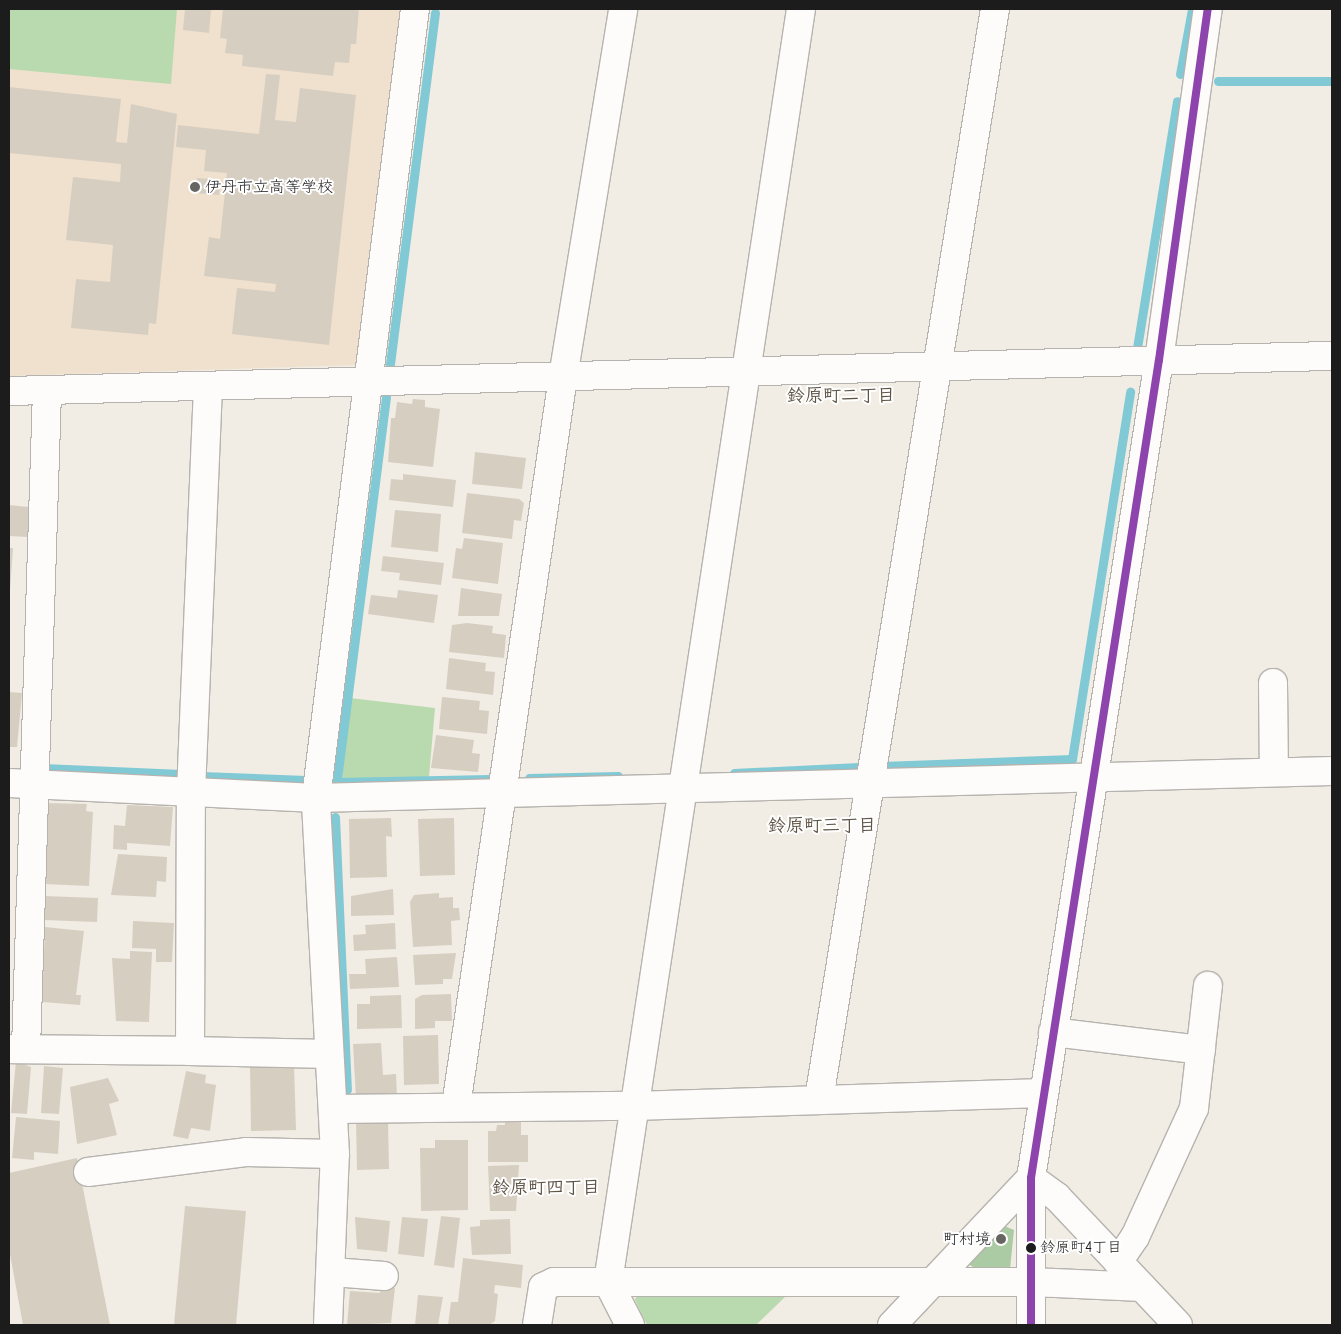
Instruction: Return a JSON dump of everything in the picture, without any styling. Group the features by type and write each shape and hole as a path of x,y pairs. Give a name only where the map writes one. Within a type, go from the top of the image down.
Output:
{"street":[{"path":"328,1325 333,1272 334,1109 316,798 370,380 415,9"},
{"path":"456,1106 563,377 623,9"},
{"path":"630,1325 608,1282 801,9"},
{"path":"819,1099 995,9"},
{"path":"1031,1325 1031,1178 1159,360 1208,9"},
{"path":"9,391 1332,356"},
{"path":"190,1051 191,792 208,386"},
{"path":"47,390 20,784 17,1049 330,1054"},
{"path":"1273,683 1274,772"},
{"path":"20,784 316,798 1065,780 1093,775 1332,770"},
{"path":"1118,1262 1135,1237 1194,1108 1208,986"},
{"path":"1054,1032 1201,1050"},
{"path":"334,1109 456,1106 634,1106 1044,1093"},
{"path":"88,1172 246,1152 335,1154"},
{"path":"1031,1178 1057,1197 1178,1325"},
{"path":"892,1325 1031,1178"},
{"path":"333,1272 384,1276"},
{"path":"537,1325 543,1287 554,1282 929,1284 1032,1282 1142,1288"}],"shaded area":[{"name":"伊丹市立高等学校","path":"9,9 404,9 358,365 9,376"}],"green space":[{"path":"9,9 177,9 171,84 9,69"},
{"path":"350,698 435,708 429,777 342,781"},
{"path":"1002,1225 1014,1230 1010,1269 976,1269 970,1265 969,1260"},
{"path":"638,1292 782,1294 785,1297 756,1325 647,1325 635,1300"}],"building":[{"path":"185,9 211,9 209,33 183,30"},
{"path":"223,9 359,9 356,44 351,44 349,63 335,62 333,76 242,66 243,55 225,53 227,39 220,38"},
{"path":"266,74 280,75 275,120 296,122 300,88 356,95 329,345 232,334 237,288 275,292 276,284 204,276 209,237 220,239 227,173 204,171 206,150 176,147 178,125 259,134"},
{"path":"9,87 121,99 116,142 127,143 131,104 177,114 156,324 149,323 148,335 71,328 76,279 110,282 113,245 66,240 73,177 120,182 121,164 9,153"},
{"path":"197,178 220,180 219,195 195,193"},
{"path":"413,399 425,400 425,407 440,409 433,467 388,462 391,418 395,418 397,402 412,404"},
{"path":"475,452 526,458 522,489 472,484"},
{"path":"403,474 456,480 453,507 389,500 391,479 403,480"},
{"path":"467,493 519,499 524,503 521,521 514,520 512,539 462,533"},
{"path":"9,505 29,507 28,537 9,536"},
{"path":"395,510 441,514 438,552 391,547"},
{"path":"464,538 503,543 498,584 452,578 456,548 462,549"},
{"path":"9,548 13,548 10,591 9,591"},
{"path":"383,556 444,563 441,585 399,580 400,573 381,571"},
{"path":"461,588 502,594 499,616 458,616"},
{"path":"398,590 438,595 434,623 368,614 371,595 397,598"},
{"path":"467,623 493,626 492,633 506,635 504,658 449,652 452,625"},
{"path":"449,658 486,663 485,671 495,672 493,695 446,689"},
{"path":"9,692 22,693 17,747 9,747"},
{"path":"442,697 480,701 479,710 489,711 487,734 439,729"},
{"path":"436,735 474,740 472,753 480,754 478,772 431,768"},
{"path":"45,803 87,804 86,811 93,812 89,886 44,884"},
{"path":"127,805 173,807 170,846 127,843 127,850 113,849 114,825 125,826"},
{"path":"391,818 392,837 386,836 387,877 350,878 349,819"},
{"path":"454,818 455,875 420,876 418,819"},
{"path":"118,854 167,857 166,882 157,881 156,897 111,895"},
{"path":"393,889 394,915 351,916 351,896"},
{"path":"439,893 439,898 453,897 453,908 459,908 460,920 451,921 452,945 413,947 410,902 414,895"},
{"path":"43,896 98,898 97,922 43,920"},
{"path":"133,921 174,923 172,962 156,962 156,949 132,948"},
{"path":"395,923 396,949 354,951 353,935 366,934 365,925"},
{"path":"45,927 84,931 76,995 81,995 80,1005 42,1002"},
{"path":"130,951 152,952 149,1022 116,1021 112,958 130,959"},
{"path":"456,953 452,979 443,979 443,984 415,985 413,955"},
{"path":"397,957 399,987 350,989 349,974 366,974 365,959"},
{"path":"451,994 452,1021 435,1021 435,1028 415,1029 415,999 422,995"},
{"path":"401,995 402,1028 357,1029 357,1004 370,1004 370,996"},
{"path":"438,1035 439,1084 404,1085 403,1036"},
{"path":"381,1043 383,1075 396,1074 397,1097 356,1098 353,1044"},
{"path":"16,1061 31,1067 27,1114 11,1113"},
{"path":"294,1064 296,1130 251,1131 250,1065"},
{"path":"44,1066 63,1068 59,1114 41,1113"},
{"path":"186,1071 206,1075 205,1083 216,1085 210,1131 191,1128 188,1139 173,1136"},
{"path":"108,1078 119,1101 109,1104 117,1135 77,1144 70,1087"},
{"path":"16,1117 60,1121 58,1154 34,1152 34,1160 12,1158"},
{"path":"505,1120 521,1120 521,1135 528,1135 528,1162 488,1162 488,1131 496,1131 497,1125 505,1125"},
{"path":"356,1121 388,1121 389,1169 357,1170"},
{"path":"435,1140 468,1140 468,1210 421,1211 420,1148 435,1148"},
{"path":"77,1158 110,1325 23,1325 9,1249 9,1173"},
{"path":"519,1165 516,1211 490,1211 488,1166"},
{"path":"185,1206 246,1211 236,1325 174,1325"},
{"path":"441,1216 460,1218 454,1268 434,1265"},
{"path":"355,1217 390,1221 387,1252 357,1249"},
{"path":"402,1217 428,1219 424,1257 398,1254"},
{"path":"510,1219 511,1254 472,1255 470,1227 480,1226 480,1220"},
{"path":"463,1258 523,1265 521,1288 495,1285 494,1293 498,1294 495,1321 489,1325 448,1325 451,1302 458,1302"},
{"path":"380,1287 395,1288 391,1323 347,1325 350,1291 380,1293"},
{"path":"418,1295 443,1297 438,1325 415,1325"}],"waterway":[{"path":"1180,74 1192,9"},
{"path":"390,364 435,13"},
{"path":"1218,81 1332,81"},
{"path":"1137,348 1177,101"},
{"path":"882,766 1072,759 1130,392"},
{"path":"386,397 337,782 490,779"},
{"path":"734,773 859,767"},
{"path":"43,768 182,774"},
{"path":"201,776 306,780"},
{"path":"529,778 618,776"},
{"path":"335,817 347,1090"}],"transit line":[{"path":"1031,1325 1031,1178 1159,360 1208,9"}],"place":[{"name":"伊丹市立高等学校","path":"195,187"},
{"name":"町村境","path":"1001,1239"},
{"name":"鈴原町4丁目","path":"1031,1248"}],"district":[{"name":"鈴原町二丁目","path":"841,396"},
{"name":"鈴原町三丁目","path":"822,826"},
{"name":"鈴原町四丁目","path":"546,1188"}]}
